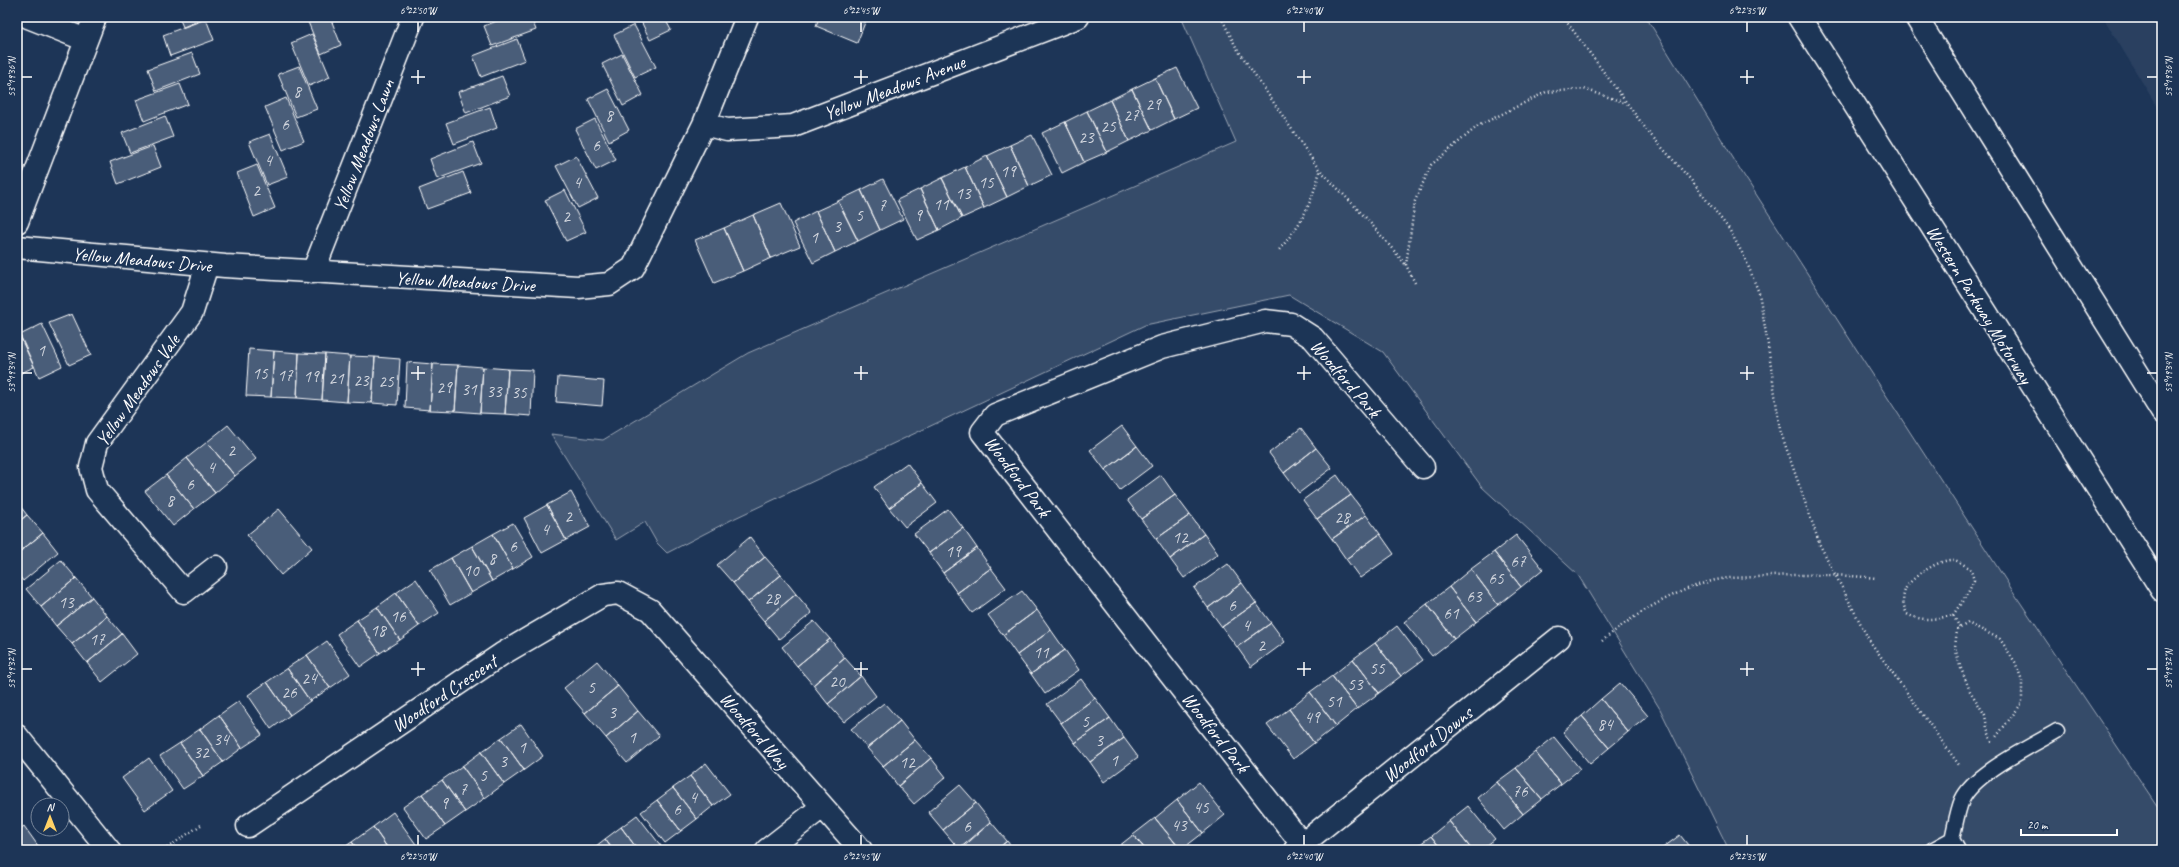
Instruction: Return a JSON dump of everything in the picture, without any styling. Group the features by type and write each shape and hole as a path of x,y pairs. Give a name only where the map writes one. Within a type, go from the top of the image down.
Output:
{"main road":[{"path":"28,17 86,40"},
{"path":"17,222 95,17"},
{"name":"Yellow Meadows Lawn","path":"313,272 413,17"},
{"name":"Yellow Meadows Drive","path":"17,247 207,265 313,272 578,287 609,284 633,268 704,124 747,17"},
{"name":"Yellow Meadows Avenue","path":"704,124 727,130 793,126 1078,17"},
{"name":"Western Parkway Motorway","path":"1799,17 2162,590"},
{"path":"1916,17 2162,412"},
{"name":"Yellow Meadows Vale","path":"207,265 192,312 97,443 90,467 97,490 184,592 216,567"},
{"name":"Woodford Park","path":"1299,847 982,432 995,415 1162,347 1265,321 1290,324 1314,338 1422,467"},
{"name":"Woodford Crescent","path":"248,826 502,654 603,596 618,593 650,610"},
{"name":"Woodford Way","path":"650,610 822,808 861,850"},
{"name":"Woodford Downs","path":"1299,847 1559,638"},
{"path":"17,736 109,850"},
{"path":"767,850 822,808"}],"lane":[{"path":"1932,850 1955,844 1962,800 1973,785 1993,769 2057,731"}],"path":[{"path":"1221,17 1236,47 1320,171 1367,219 1406,265 1415,283"},
{"path":"1563,17 1626,103 1729,229 1745,258 1759,293 1780,430 1820,545 1869,640 1960,768 1966,764"},
{"path":"1406,265 1415,201 1430,165 1478,126 1546,92 1584,90 1626,103"},
{"path":"1279,250 1298,227 1312,201 1320,171"},
{"path":"1953,560 1970,568 1974,580 1968,593 1954,615 1937,619 1917,619 1907,614 1902,602 1906,588 1918,575 1939,563 1953,560"},
{"path":"1602,641 1629,619 1683,591 1716,580 1834,574 1877,578"},
{"path":"1954,615 1960,628"},
{"path":"1988,747 1992,742 2022,703 2022,680 2015,662 2000,639 1968,623 1957,630 1955,647 1960,666 1970,691 1985,715 1987,728 1992,742"},
{"path":"167,848 201,824"}],"shaded area":[{"path":"1181,17 1646,17 1743,174 2018,599 2162,813 2162,850 1729,850 1660,709 1578,575 1482,487 1383,352 1289,295 1145,325 733,519 667,553 657,543 645,522 616,540 551,434 603,440 748,353 1236,142"},
{"path":"2103,17 2162,17 2162,115"}],"building":[{"path":"179,17 208,17 183,27"},
{"path":"306,17 330,17 341,45 321,54"},
{"path":"507,17 531,17 536,30 492,46 484,26"},
{"path":"639,17 664,17 671,30 650,40"},
{"path":"819,17 860,17 866,20 857,43 816,26"},
{"path":"206,19 214,40 170,56 163,35"},
{"path":"634,25 656,67 635,77 614,35"},
{"path":"312,34 330,77 309,86 291,43"},
{"path":"517,39 525,60 481,77 473,56"},
{"path":"192,53 200,74 156,91 148,69"},
{"path":"622,54 643,95 623,106 602,64"},
{"path":"299,66 317,109 296,117 278,74"},
{"path":"1177,68 1197,108 1174,119 1155,78"},
{"path":"502,76 510,96 466,113 458,92"},
{"path":"1155,78 1174,119 1152,130 1132,89"},
{"path":"180,84 188,104 144,121 136,100"},
{"path":"608,89 629,130 609,141 588,99"},
{"path":"1132,89 1152,130 1129,141 1110,100"},
{"path":"286,98 304,141 283,150 265,107"},
{"path":"1110,100 1129,141 1107,152 1087,111"},
{"path":"490,107 497,128 454,144 446,123"},
{"path":"1087,111 1107,152 1084,162 1065,122"},
{"path":"165,116 173,137 130,153 122,133"},
{"path":"595,119 616,160 596,170 575,129"},
{"path":"1065,122 1084,162 1062,173 1042,133"},
{"path":"270,134 288,177 267,185 249,142"},
{"path":"1032,135 1052,175 1029,186 1010,145"},
{"path":"473,142 481,163 437,179 430,159"},
{"path":"1010,145 1029,186 1007,197 987,156"},
{"path":"153,146 161,167 118,184 110,162"},
{"path":"576,156 598,198 578,208 556,166"},
{"path":"987,156 1007,197 984,208 965,167"},
{"path":"257,165 275,208 254,217 237,173"},
{"path":"965,167 984,208 962,218 942,178"},
{"path":"463,172 471,193 427,209 419,189"},
{"path":"942,178 962,218 939,230 920,189"},
{"path":"883,179 903,219 880,230 861,190"},
{"path":"920,189 939,230 917,240 897,200"},
{"path":"565,190 586,232 566,241 545,200"},
{"path":"861,190 880,230 858,241 838,201"},
{"path":"838,201 858,241 835,252 816,211"},
{"path":"781,203 800,246 771,258 753,215"},
{"path":"816,211 835,252 813,263 793,223"},
{"path":"753,215 771,258 743,271 724,228"},
{"path":"724,228 743,271 714,283 695,240"},
{"path":"72,314 91,355 69,365 49,323"},
{"path":"42,324 62,366 39,377 20,335"},
{"path":"17,330 34,367 17,375"},
{"path":"249,349 274,351 271,397 246,396"},
{"path":"274,351 299,353 297,398 271,397"},
{"path":"299,353 325,354 322,400 297,398"},
{"path":"325,354 350,356 347,402 322,400"},
{"path":"350,356 375,357 372,403 347,402"},
{"path":"375,357 400,359 397,405 372,403"},
{"path":"407,362 433,364 430,410 405,408"},
{"path":"433,364 458,365 455,411 430,410"},
{"path":"458,365 483,367 480,413 455,411"},
{"path":"483,367 508,369 505,414 480,413"},
{"path":"508,369 533,370 531,416 505,414"},
{"path":"558,377 604,381 602,406 556,402"},
{"path":"228,425 256,459 235,476 207,442"},
{"path":"1122,426 1137,446 1105,470 1090,450"},
{"path":"1301,428 1316,448 1284,473 1269,453"},
{"path":"207,442 235,476 215,493 187,458"},
{"path":"1137,446 1152,466 1120,490 1105,470"},
{"path":"1316,448 1332,468 1299,493 1284,473"},
{"path":"187,458 215,493 194,509 166,475"},
{"path":"907,463 922,483 889,508 874,487"},
{"path":"166,475 194,509 173,526 145,491"},
{"path":"1161,475 1175,495 1141,519 1127,500"},
{"path":"1337,475 1351,495 1317,519 1303,500"},
{"path":"922,483 937,503 905,527 889,508"},
{"path":"571,492 590,527 566,540 547,505"},
{"path":"1175,495 1190,515 1156,539 1141,519"},
{"path":"1351,495 1366,515 1332,539 1317,519"},
{"path":"17,502 27,515 17,523"},
{"path":"547,505 566,540 542,553 524,518"},
{"path":"279,509 312,548 281,575 247,535"},
{"path":"948,509 963,528 929,553 914,534"},
{"path":"27,515 43,533 17,554 17,523"},
{"path":"1190,515 1204,534 1170,559 1156,539"},
{"path":"1366,515 1380,534 1346,559 1332,539"},
{"path":"513,523 533,557 513,569 493,534"},
{"path":"963,528 977,548 943,573 929,553"},
{"path":"43,533 58,552 23,581 17,573 17,554"},
{"path":"493,534 513,569 492,581 472,546"},
{"path":"1204,534 1218,554 1184,578 1170,559"},
{"path":"1380,534 1394,554 1360,578 1346,559"},
{"path":"1516,535 1543,569 1521,587 1494,552"},
{"path":"750,537 765,557 733,583 717,565"},
{"path":"472,546 492,581 471,593 451,558"},
{"path":"977,548 991,568 957,593 943,573"},
{"path":"1494,552 1521,587 1498,605 1471,569"},
{"path":"765,557 781,575 748,602 733,583"},
{"path":"451,558 471,593 450,605 430,570"},
{"path":"61,560 76,578 41,607 26,589"},
{"path":"1228,564 1242,583 1208,608 1194,588"},
{"path":"991,568 1006,588 972,613 957,593"},
{"path":"1471,569 1498,605 1476,622 1449,587"},
{"path":"781,575 796,594 764,621 748,602"},
{"path":"76,578 92,597 56,626 41,607"},
{"path":"416,579 439,613 419,626 396,593"},
{"path":"1242,583 1256,603 1222,627 1208,608"},
{"path":"1449,587 1476,622 1454,639 1427,604"},
{"path":"1022,591 1037,610 1003,635 988,615"},
{"path":"396,593 419,626 400,640 377,607"},
{"path":"796,594 812,613 779,639 764,621"},
{"path":"92,597 107,616 72,644 56,626"},
{"path":"1256,603 1271,623 1237,647 1222,627"},
{"path":"1427,604 1454,639 1432,656 1404,622"},
{"path":"377,607 400,640 380,653 357,620"},
{"path":"1037,610 1051,630 1017,655 1003,635"},
{"path":"107,616 122,634 87,663 72,644"},
{"path":"357,620 380,653 360,667 337,634"},
{"path":"814,621 830,639 797,666 782,647"},
{"path":"1271,623 1285,642 1251,667 1237,647"},
{"path":"1397,626 1423,660 1401,676 1375,643"},
{"path":"1051,630 1065,650 1031,674 1017,655"},
{"path":"122,634 137,654 102,682 87,663"},
{"path":"830,639 845,658 813,685 797,666"},
{"path":"327,641 350,674 330,688 307,655"},
{"path":"1375,643 1401,676 1379,693 1353,659"},
{"path":"1065,650 1079,670 1045,694 1031,674"},
{"path":"307,655 330,688 310,701 287,668"},
{"path":"845,658 861,676 828,704 813,685"},
{"path":"1353,659 1379,693 1357,709 1332,676"},
{"path":"597,661 618,686 585,713 564,688"},
{"path":"287,668 310,701 290,715 267,682"},
{"path":"861,676 876,696 844,722 828,704"},
{"path":"1332,676 1357,709 1336,726 1310,692"},
{"path":"1081,679 1095,698 1061,723 1047,704"},
{"path":"267,682 290,715 271,729 248,695"},
{"path":"1620,683 1648,716 1628,732 1601,699"},
{"path":"618,686 638,711 606,738 585,713"},
{"path":"1310,692 1336,726 1314,743 1289,709"},
{"path":"1095,698 1110,718 1075,743 1061,723"},
{"path":"1601,699 1628,732 1609,748 1582,716"},
{"path":"239,701 262,735 242,748 219,715"},
{"path":"884,703 900,721 867,748 851,729"},
{"path":"1289,709 1314,743 1293,759 1267,725"},
{"path":"638,711 659,736 627,763 606,738"},
{"path":"219,715 242,748 223,762 200,729"},
{"path":"1582,716 1609,748 1590,764 1563,732"},
{"path":"1110,718 1124,738 1090,762 1075,743"},
{"path":"900,721 915,740 883,766 867,748"},
{"path":"521,724 543,756 524,770 501,738"},
{"path":"200,729 223,762 203,776 180,743"},
{"path":"1554,737 1580,769 1561,784 1535,752"},
{"path":"501,738 524,770 504,784 481,752"},
{"path":"1124,738 1138,757 1104,782 1090,762"},
{"path":"915,740 931,758 898,786 883,766"},
{"path":"180,743 203,776 183,789 160,756"},
{"path":"481,752 504,784 485,798 462,766"},
{"path":"1535,752 1561,784 1542,799 1516,768"},
{"path":"149,758 172,791 145,810 122,778"},
{"path":"931,758 946,777 914,804 898,786"},
{"path":"706,763 730,794 713,806 690,776"},
{"path":"462,766 485,798 465,812 442,780"},
{"path":"1516,768 1542,799 1523,814 1497,782"},
{"path":"690,776 713,806 697,819 673,788"},
{"path":"442,780 465,812 445,826 422,794"},
{"path":"1199,782 1225,815 1203,833 1177,800"},
{"path":"1497,782 1523,814 1504,830 1478,798"},
{"path":"960,785 976,803 943,830 928,812"},
{"path":"673,788 697,819 681,831 657,800"},
{"path":"422,794 445,826 426,839 403,807"},
{"path":"657,800 681,831 665,843 641,812"},
{"path":"1177,800 1203,833 1181,850 1155,818"},
{"path":"976,803 991,822 959,849 943,830"},
{"path":"1468,806 1495,839 1481,850 1472,850 1449,821"},
{"path":"393,812 418,847 413,850 389,850 373,827"},
{"path":"637,815 661,846 655,850 638,850 621,827"},
{"path":"1155,818 1181,850 1146,850 1133,835"},
{"path":"1449,821 1472,850 1442,850 1431,836"},
{"path":"991,822 1007,841 996,850 960,850"},
{"path":"24,826 30,834 30,837 32,837 41,850 17,850 17,831"},
{"path":"373,827 389,850 358,850 352,842"},
{"path":"621,827 638,850 613,850 605,839"},
{"path":"1133,835 1146,850 1114,850"},
{"path":"1680,835 1692,850 1660,850"},
{"path":"1431,836 1442,850 1412,850"},
{"path":"605,839 613,850 591,850"},
{"path":"1007,841 1014,850 996,850"},
{"path":"352,842 358,850 340,850"}]}
